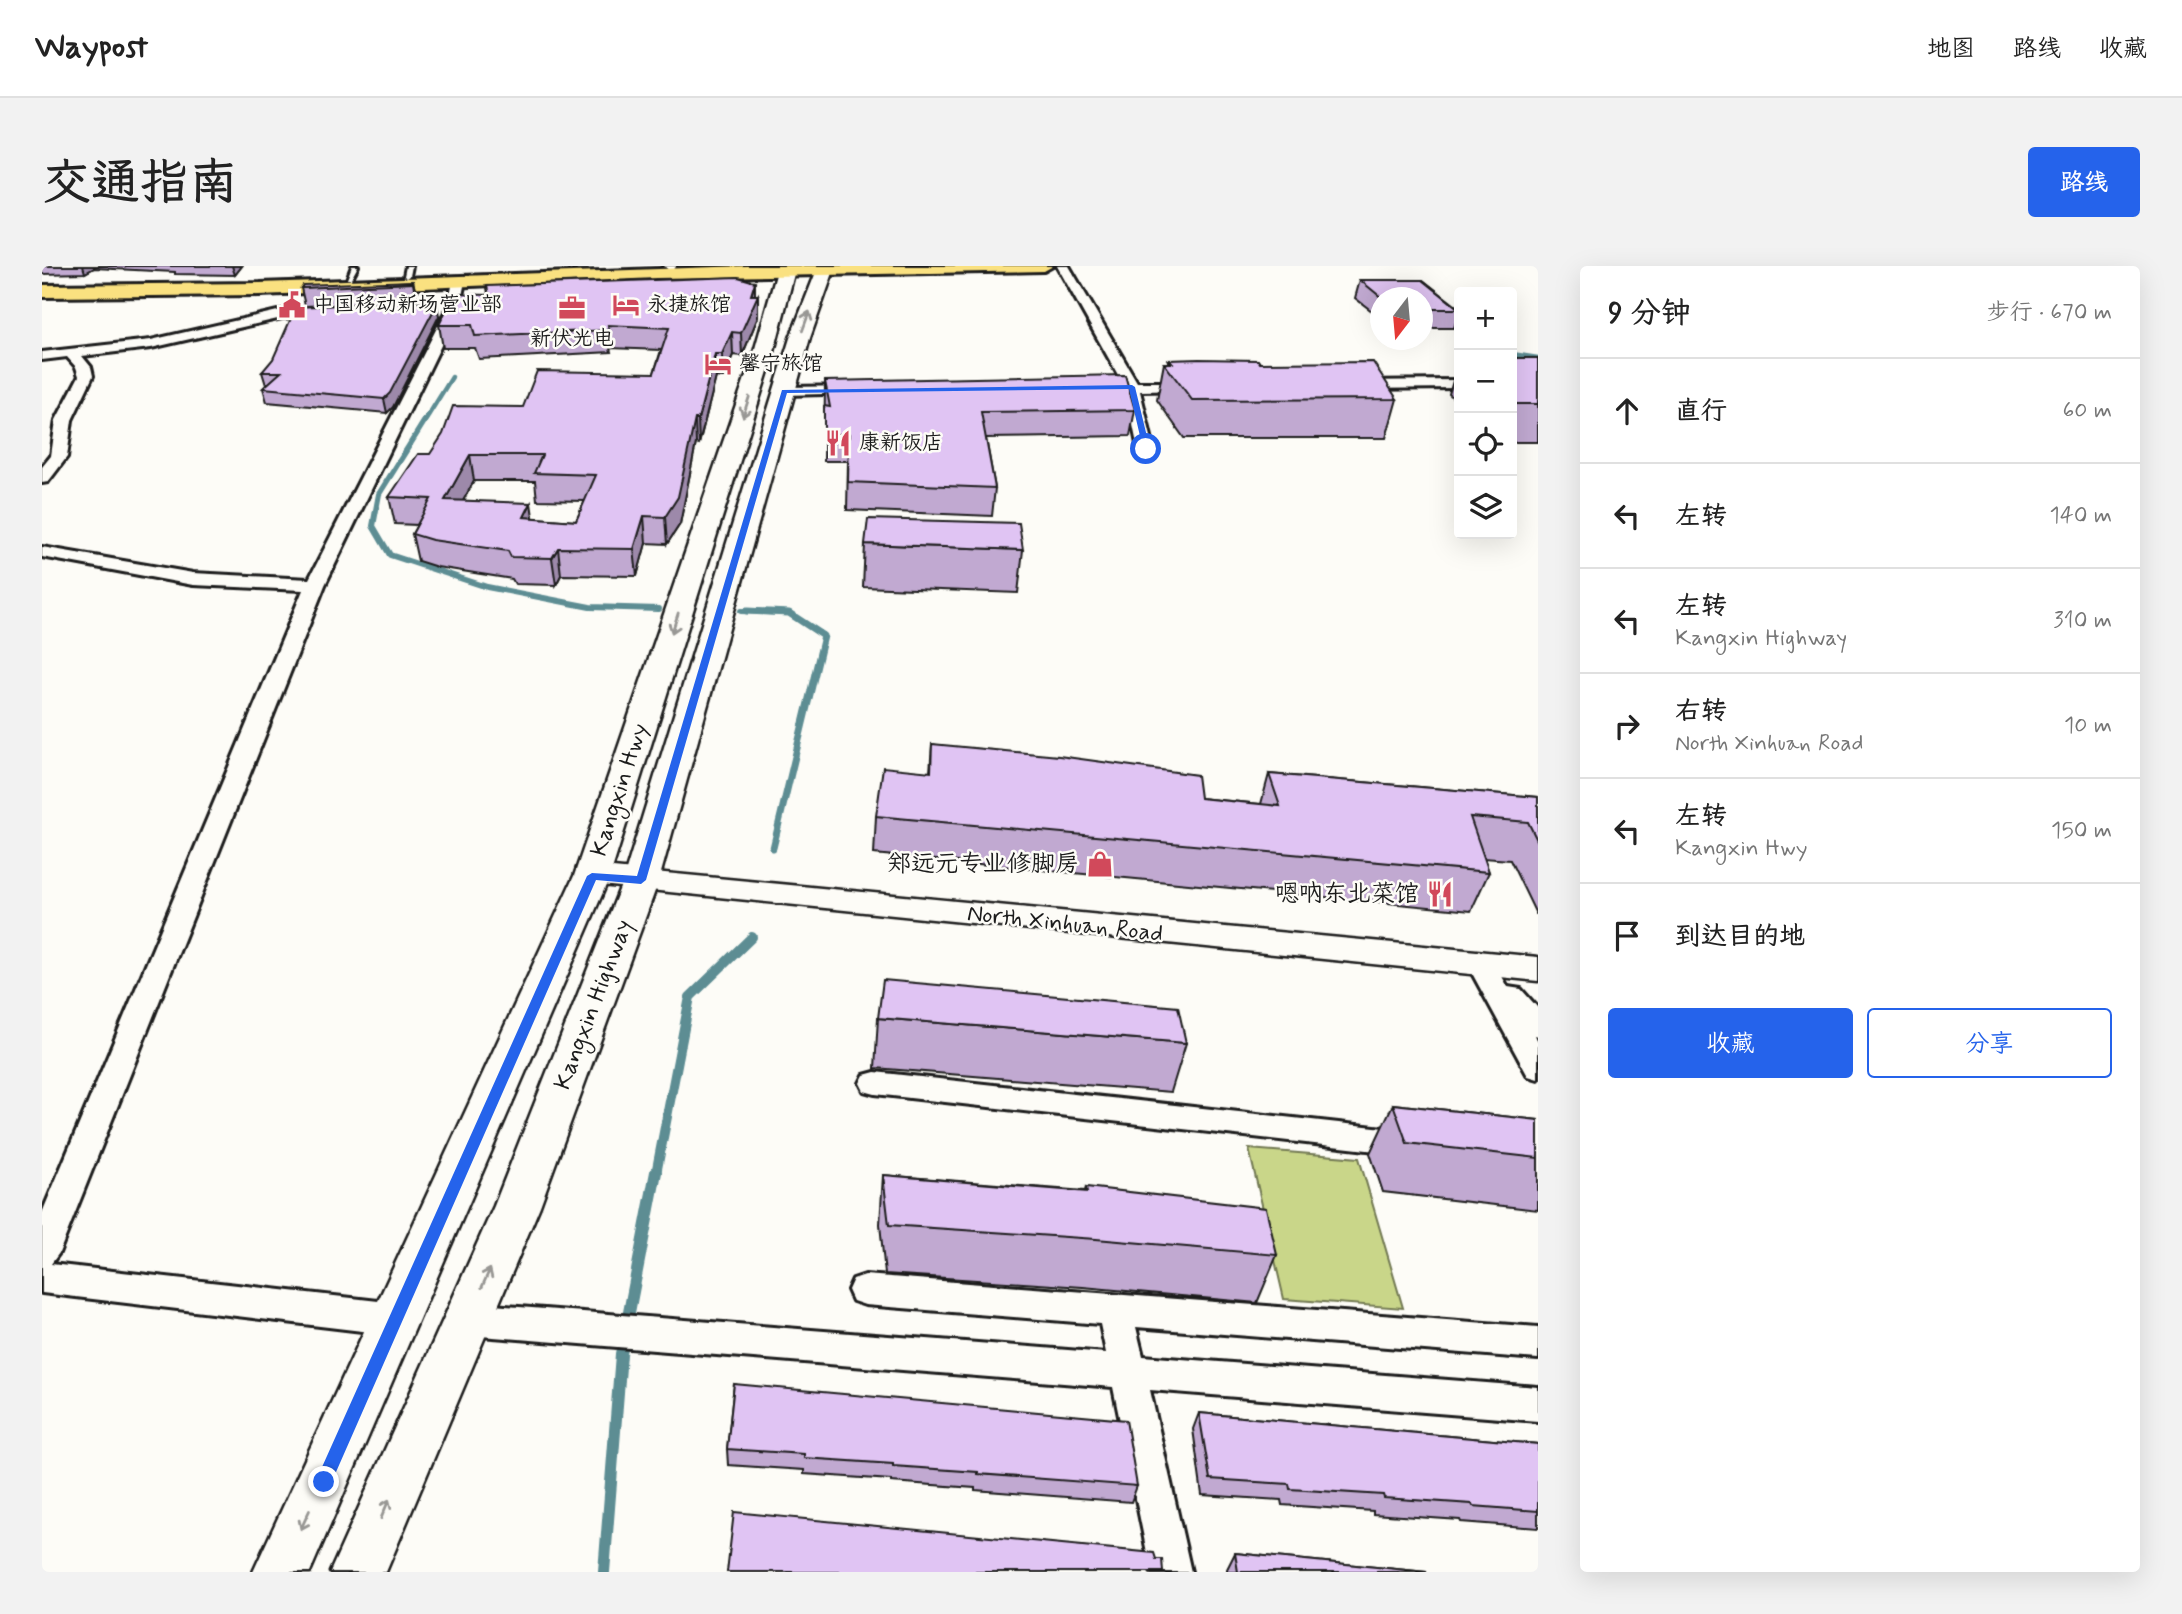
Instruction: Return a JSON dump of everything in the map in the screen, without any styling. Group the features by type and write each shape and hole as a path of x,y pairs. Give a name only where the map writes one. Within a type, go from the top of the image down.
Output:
{"main road":[{"path":"42,283 154,284 352,272 697,266"},
{"path":"42,291 260,289 806,268 1044,266"},
{"name":"Kangxin Highway","path":"358,1572 517,1206 641,880 800,338 806,268"},
{"name":"Kangxin Hwy","path":"281,1572 592,876 760,365 806,268"}],"street":[{"path":"1063,266 1132,387 1146,449"},
{"path":"42,1253 316,585 459,281"},
{"path":"42,356 151,344 282,314 348,311"},
{"path":"42,478 59,457 64,420 86,376 86,370 74,357 76,353"},
{"path":"1336,385 1454,384"},
{"path":"1076,387 1214,386"},
{"path":"785,391 868,390"},
{"path":"42,552 193,579 316,585"},
{"name":"North Xinhuan Road","path":"592,876 1538,968"},
{"path":"1481,964 1538,1026"},
{"path":"1481,964 1538,1068"},
{"path":"875,1083 1441,1146"},
{"path":"42,1278 396,1319"},
{"path":"865,1290 1538,1343"},
{"path":"1115,1310 1171,1572"},
{"path":"468,1319 1538,1404"}],"green space":[{"path":"1249,1149 1359,1158 1403,1308 1284,1299"}],"building":[{"path":"738,277 755,282 751,295 758,295 741,333 732,332 722,354 715,354 698,419 695,419 678,497 665,517 644,516 634,549 558,548 552,558 511,557 508,551 432,540 412,534 431,499 389,497 418,454 430,454 443,434 453,406 523,407 537,371 654,373 669,328 608,325 609,330 475,336 472,325 439,325 454,294 489,295 487,286","holes":["470,455 542,455 534,473 596,475 576,521 524,517 531,503 445,500"]},
{"path":"1360,280 1423,280 1432,287 1370,287"},
{"path":"413,283 301,288 303,285"},
{"path":"1433,288 1454,305 1454,309 1433,309"},
{"path":"410,302 437,304 390,393 384,399 263,388 281,372 262,372 273,359 296,307"},
{"path":"1517,358 1538,358 1538,404 1517,404"},
{"path":"1169,360 1258,360 1260,363 1373,362 1397,399 1192,400 1164,363 1172,363"},
{"path":"1125,375 1135,410 981,412 995,488 848,482 849,434 824,434 824,406 830,407 825,381"},
{"path":"868,519 1019,523 1023,550 865,544"},
{"path":"932,744 1059,756 1197,775 1200,798 1280,806 1269,774 1538,797 1538,842 1528,822 1470,817 1489,872 876,816 883,767 931,772"},
{"path":"883,980 1178,1007 1186,1043 878,1018"},
{"path":"1393,1104 1538,1120 1538,1158 1407,1143"},
{"path":"883,1175 1087,1192 1086,1187 1266,1208 1277,1255 889,1225"},
{"path":"734,1384 1126,1420 1137,1486 978,1474 893,1464 804,1458 804,1454 727,1449"},
{"path":"1199,1413 1538,1444 1538,1511 1384,1498 1383,1495 1290,1489 1289,1484 1210,1479"},
{"path":"734,1512 1154,1553 1156,1559 1162,1559 1163,1572 727,1572"},
{"path":"1235,1553 1427,1572 1238,1572"}],"waterway":[{"path":"1517,355 1538,358"},
{"path":"426,419 452,377"},
{"path":"427,417 379,494 373,526 390,555 487,587 590,607 659,609"},
{"path":"741,611 789,613"},
{"path":"747,611 789,613"},
{"path":"773,848 824,636 789,613"},
{"path":"656,1174 690,997 752,937"},
{"path":"604,1572 621,1354 656,1172"}],"place":[{"name":"中国移动新场营业部","path":"292,305"},
{"name":"永捷旅馆","path":"626,305"},
{"name":"新伏光电","path":"572,308"},
{"name":"馨宁旅馆","path":"718,364"},
{"name":"康新饭店","path":"838,443"},
{"name":"郑远元专业修脚房","path":"1100,864"},
{"name":"嗯呐东北菜馆","path":"1440,894"}],"route":[{"path":"324,1482 592,876 641,880 785,391 1132,387 1146,449"}]}
